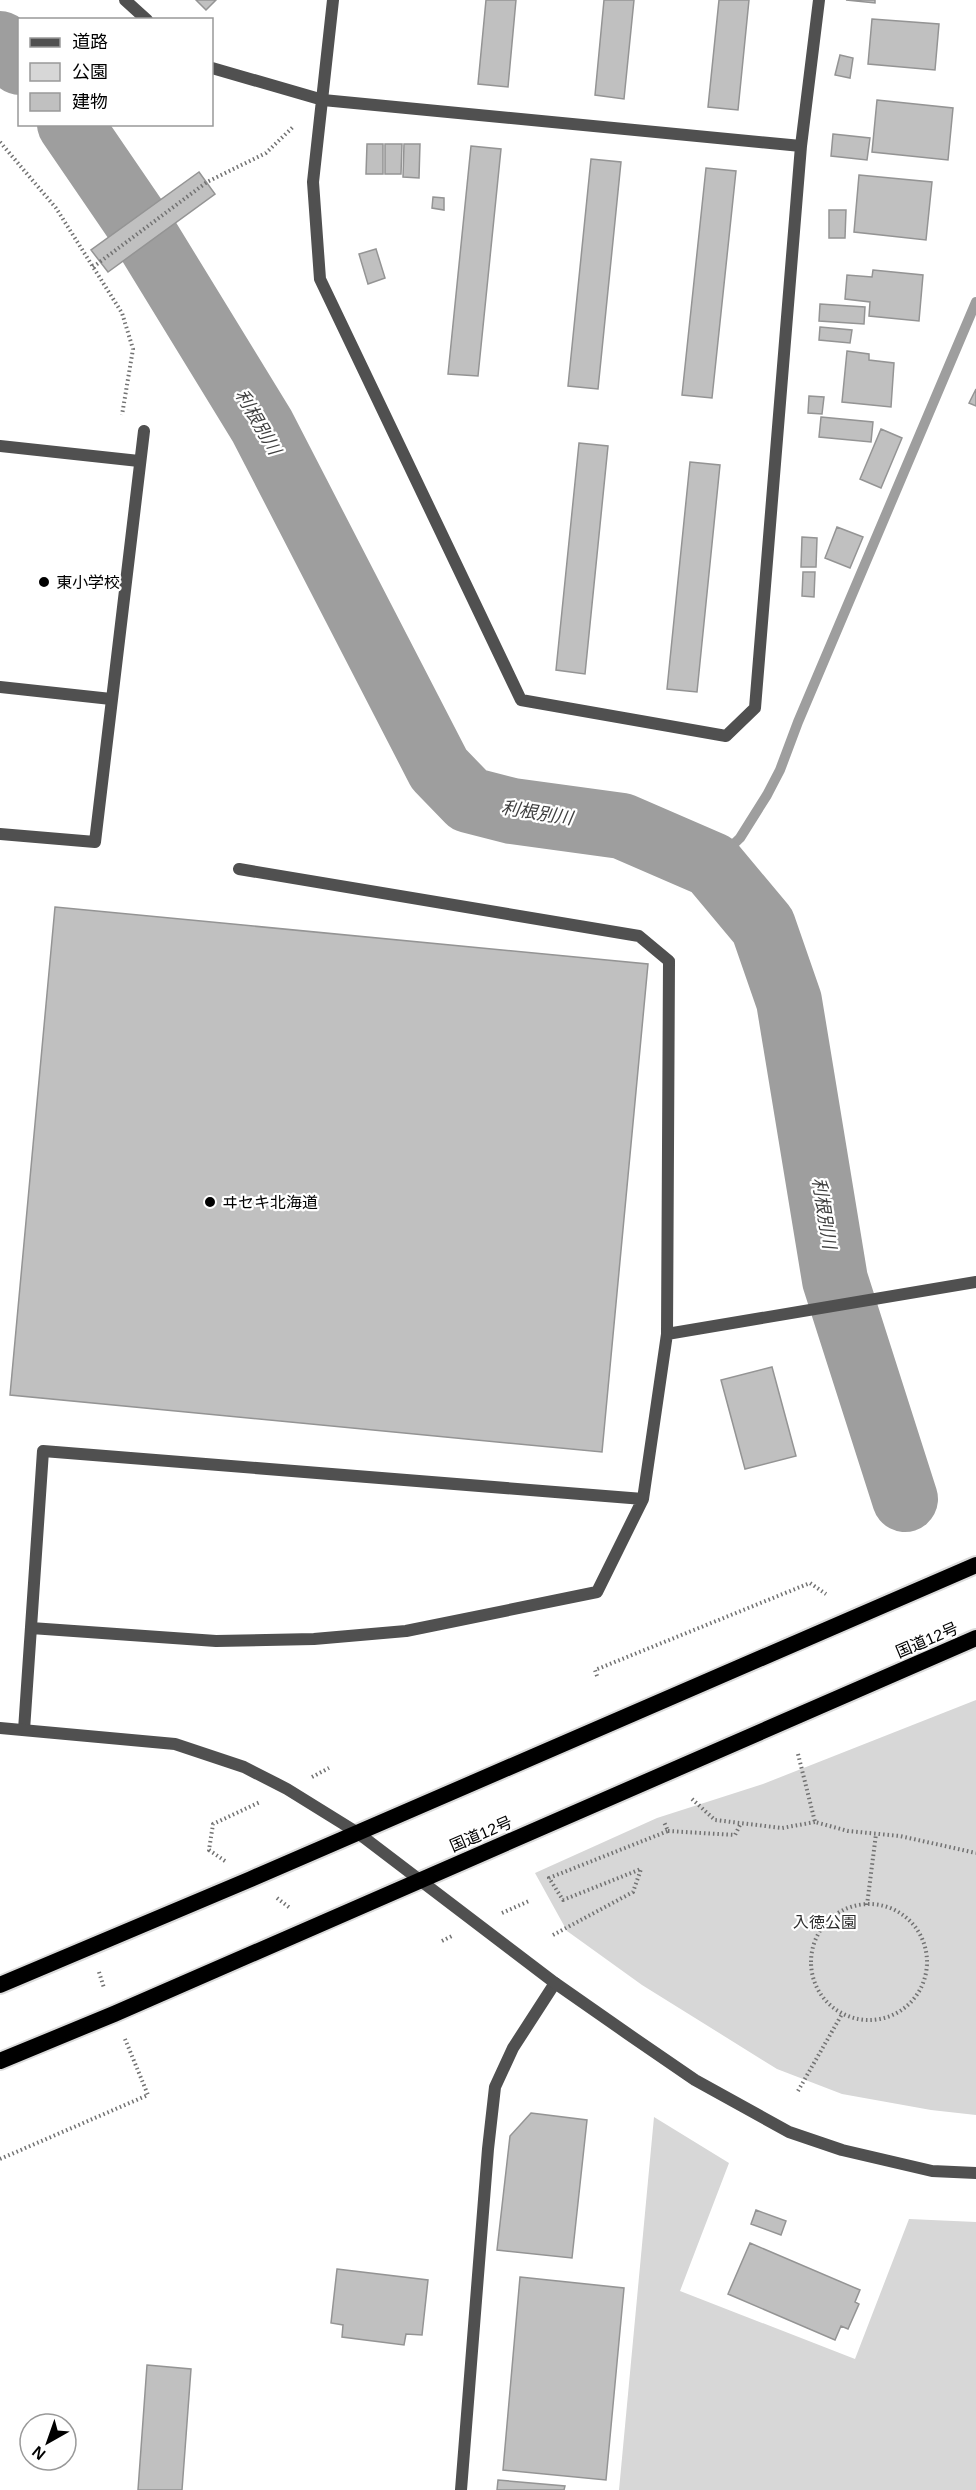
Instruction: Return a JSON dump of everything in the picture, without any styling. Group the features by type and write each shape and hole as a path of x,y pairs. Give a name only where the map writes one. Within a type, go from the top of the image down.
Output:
{"highway":[{"path":"0,1985 358,1833 976,1565"},
{"name":"国道12号","path":"0,2061 114,2014 976,1638"}],"street":[{"path":"125,0 145,18"},
{"path":"333,0 314,182 320,279 521,700 726,736 755,708 801,146 819,0"},
{"path":"213,68 323,100 801,146"},
{"path":"0,834 95,842 144,431"},
{"path":"0,446 139,461"},
{"path":"0,687 111,699"},
{"path":"31,1628 216,1641 314,1639 406,1631 597,1592 643,1499 667,1334 669,961 639,936 239,869"},
{"path":"667,1334 976,1282"},
{"path":"24,1730 43,1451 643,1499"},
{"path":"0,1728 176,1744 244,1767 287,1789 358,1833 555,1983 695,2080 789,2132 842,2150 932,2171 976,2173"},
{"path":"462,2490 488,2148 495,2087 513,2048 555,1983"}],"path":[{"path":"93,267 207,183 266,153 323,100"},
{"path":"0,142 56,208 122,313 133,349 122,415"},
{"path":"597,1676 595,1670 810,1582 826,1594"},
{"path":"798,1755 815,1822"},
{"path":"692,1799 715,1820 782,1828 815,1822 848,1831 900,1836 976,1852"},
{"path":"664,1822 668,1831"},
{"path":"554,1935 633,1892 641,1869 563,1900 549,1878 668,1831 735,1835 741,1823"},
{"path":"867,1905 876,1834"},
{"path":"876,1904 894,1909 910,1921 922,1937 927,1957 926,1977 917,1995 903,2009 885,2018 866,2021 842,2014 830,2006 818,1991 812,1974 810,1956 816,1938 826,1923 840,1911 857,1905 867,1905 876,1904"},
{"path":"0,2159 148,2095 89,1946"},
{"path":"798,2091 842,2014"}],"green space":[{"name":"入徳公園","path":"976,1700 976,2115 931,2110 842,2094 777,2069 642,1985 567,1931 535,1873 657,1818 763,1784"},
{"path":"654,2117 729,2163 680,2291 855,2359 909,2219 976,2222 976,2490 619,2490"}],"building":[{"path":"196,0 216,0 206,10"},
{"path":"486,0 516,0 508,87 478,84"},
{"path":"604,0 634,0 624,99 595,95"},
{"path":"719,0 749,0 738,110 708,107"},
{"path":"846,0 875,0 875,3"},
{"path":"872,19 939,24 935,70 868,64"},
{"path":"840,55 853,58 850,78 835,75"},
{"path":"877,100 953,108 948,160 872,152"},
{"path":"833,134 870,138 867,160 831,156"},
{"path":"367,144 383,144 383,174 366,174"},
{"path":"385,144 402,144 401,174 385,174"},
{"path":"404,144 420,144 419,178 403,177"},
{"path":"471,146 501,149 478,376 448,374"},
{"path":"591,159 621,162 598,389 568,386"},
{"path":"706,168 736,171 712,398 682,395"},
{"path":"199,172 215,194 108,272 91,250"},
{"path":"859,175 932,182 926,240 854,232"},
{"path":"433,197 444,198 444,210 432,208"},
{"path":"829,210 846,210 845,238 829,238"},
{"path":"376,249 385,278 368,284 359,254"},
{"path":"873,270 923,275 919,321 869,316 870,302 845,299 847,275 872,277"},
{"path":"820,304 865,307 864,324 819,321"},
{"path":"820,327 852,330 850,343 819,340"},
{"path":"847,351 869,354 869,360 894,363 891,407 842,402"},
{"path":"976,389 976,406 969,403"},
{"path":"809,396 824,397 822,414 808,413"},
{"path":"821,417 873,422 871,442 819,437"},
{"path":"881,429 902,438 881,488 860,479"},
{"path":"579,443 608,446 585,674 556,670"},
{"path":"690,462 720,465 697,692 667,689"},
{"path":"837,527 863,537 850,568 825,558"},
{"path":"802,537 817,538 816,567 801,567"},
{"path":"803,572 815,572 814,597 802,596"},
{"path":"55,907 648,964 602,1452 10,1395"},
{"path":"772,1367 796,1456 745,1469 721,1380"},
{"path":"531,2113 587,2120 572,2258 497,2250 510,2136"},
{"path":"756,2210 786,2221 781,2235 751,2224"},
{"path":"750,2243 860,2290 855,2302 859,2304 848,2329 841,2326 835,2340 728,2294"},
{"path":"337,2269 428,2280 422,2335 406,2334 404,2345 342,2337 343,2325 331,2323"},
{"path":"520,2277 624,2288 606,2480 503,2470"},
{"path":"147,2365 191,2369 182,2490 138,2490"},
{"path":"498,2480 565,2486 564,2490 497,2490"}],"waterway":[{"name":"利根別川","path":"0,44 18,60"},
{"name":"利根別川","path":"71,126 137,222 262,426 439,769 469,800 512,811 622,826 712,865 763,926 789,1001 835,1280 905,1499"},
{"path":"712,865 740,838 780,770 798,722 976,302"}],"place":[{"name":"東小学校","path":"44,582"},
{"name":"ヰセキ北海道","path":"210,1202"}]}
